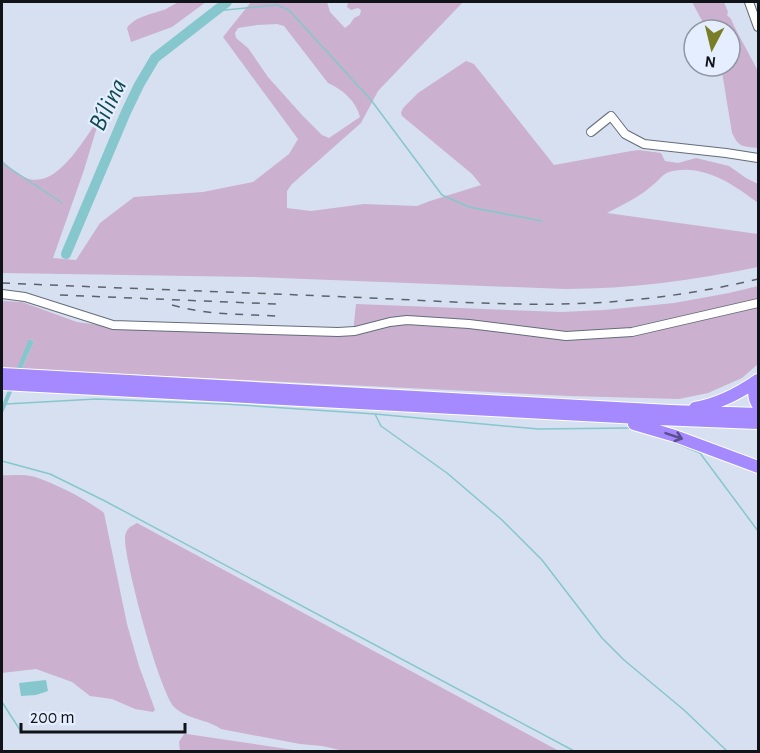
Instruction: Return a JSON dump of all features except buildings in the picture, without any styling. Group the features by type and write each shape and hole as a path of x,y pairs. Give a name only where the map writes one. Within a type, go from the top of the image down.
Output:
{"highway":[{"path":"2,374 59,382 576,415 759,423"},
{"path":"670,411 717,403 738,394 758,380"},
{"path":"758,380 754,399 759,405"},
{"path":"2,384 59,382 759,414"},
{"path":"576,415 640,425 759,467"}],"street":[{"path":"749,2 759,27"},
{"path":"591,132 611,116 625,134 644,144 759,158"},
{"path":"2,294 25,297 113,325 338,333 407,320 469,324 566,336 632,332 759,303"}],"shaded area":[{"path":"179,2 206,2 172,27 131,42 127,28 130,24"},
{"path":"251,2 327,2 330,12 345,28 360,15 361,10 358,8 351,10 347,7 348,2 463,2 378,91 361,123 292,184 287,191 287,208 311,211 364,204 417,206 481,185 472,174 401,113 418,93 466,61 474,64 554,165 639,150 661,153 665,161 678,163 696,158 729,166 758,184 758,203 728,182 705,173 693,170 669,172 637,197 607,213 758,234 758,267 662,283 565,289 253,277 2,273 2,160 25,178 40,179 51,176 79,148 100,117 53,258 76,260 100,223 134,197 203,192 253,182 289,154 298,139 223,37","holes":["257,25 284,26 328,83 348,97 358,111 360,117 329,138 322,135 302,115 268,77 248,48 236,38 235,33 238,28"]},
{"path":"692,2 724,2 730,18 701,18"},
{"path":"742,41 758,71 758,148 742,145 732,133 723,78 742,78"},
{"path":"758,286 758,364 742,378 708,393 679,399 569,396 22,369 34,341 30,339 17,369 2,368 2,301 22,302 77,322 114,327 353,333 356,304 561,312 674,303"},
{"path":"29,339 34,341 2,415 2,405"},
{"path":"2,475 27,475 39,478 79,497 104,513 127,624 155,710 153,712 135,709 112,699 90,696 72,682 36,669 2,673"},
{"path":"137,523 559,751 344,751 221,729 180,712 169,698 161,679 144,627 131,574 125,536 130,527"},
{"path":"46,680 48,691 21,696 19,683"},
{"path":"184,734 301,751 180,751 179,742"}],"waterway":[{"name":"Bílina","path":"66,254 126,112 155,58 227,2"},
{"path":"215,11 277,5 289,10 371,100 442,195 469,207 542,221"},
{"path":"2,163 62,203"},
{"path":"6,404 96,399 224,404 375,414 381,426 447,473 502,520 542,560 602,638 728,752"},
{"path":"375,414 538,429 630,428"},
{"path":"671,441 700,453 758,531"},
{"path":"2,461 50,474 103,500 576,752"},
{"path":"2,702 22,733"}],"railway":[{"path":"2,283 469,303 562,304 655,298 758,279"},
{"path":"60,295 276,304"},
{"path":"172,305 211,312 276,316"}]}
